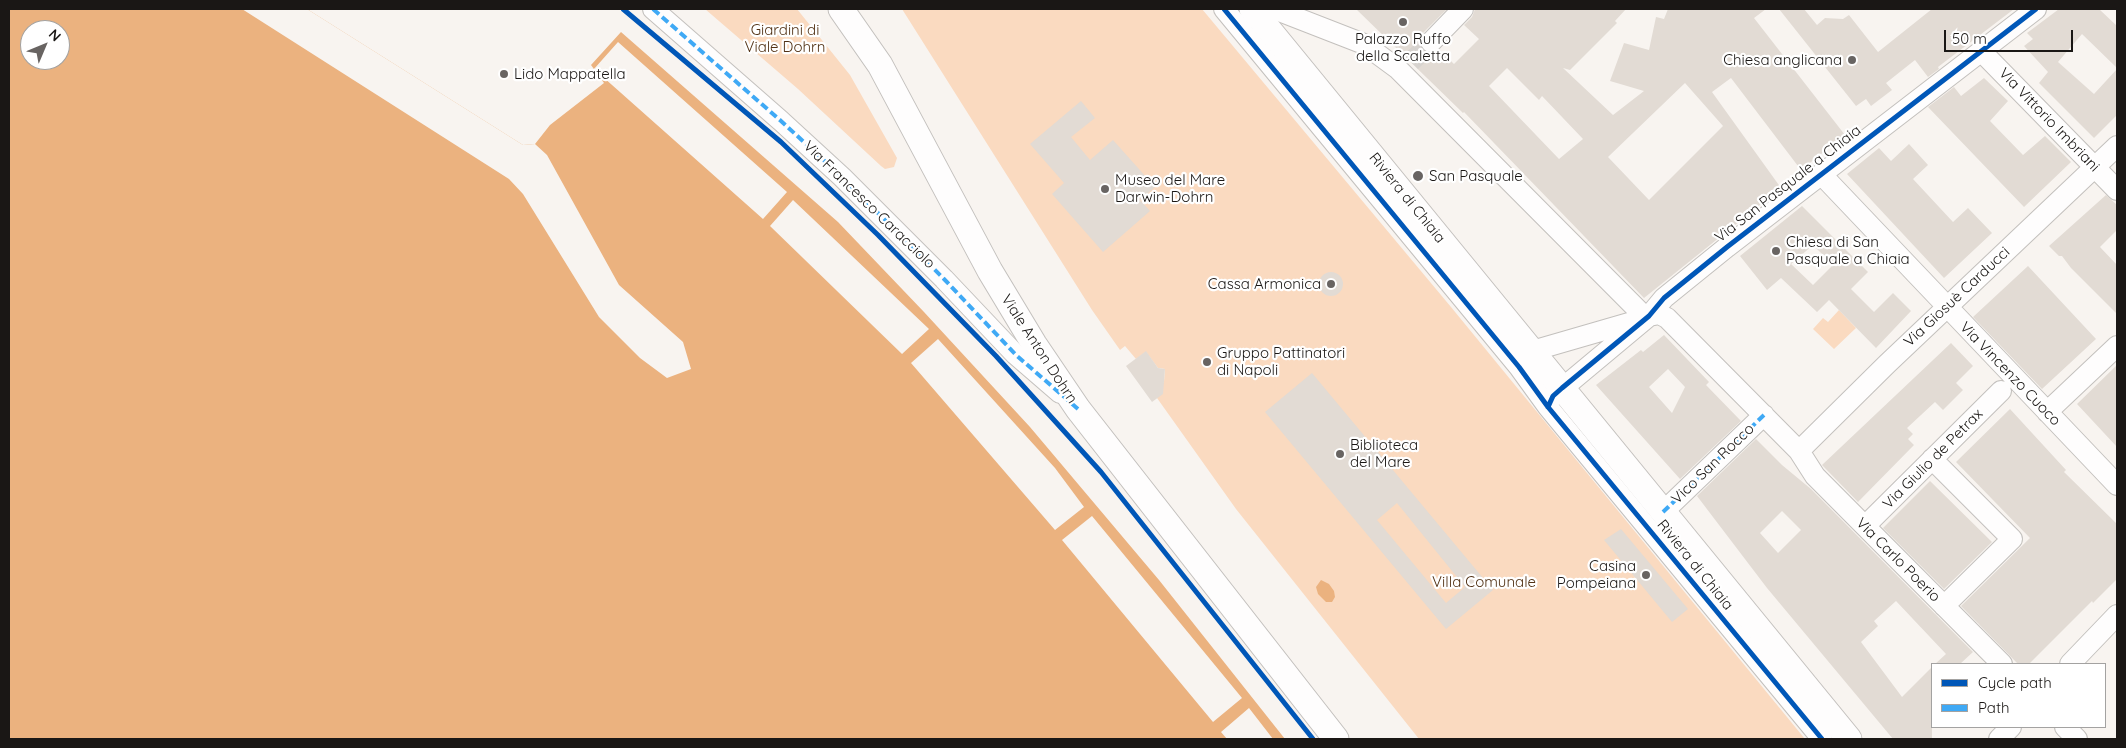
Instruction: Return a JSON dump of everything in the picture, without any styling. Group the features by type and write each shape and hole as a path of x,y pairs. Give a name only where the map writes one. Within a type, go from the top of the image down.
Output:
{"main road":[{"name":"Viale Anton Dohrn","path":"841,9 887,78 994,279 1034,344 1078,409 1336,739"},
{"name":"Riviera di Chiaia","path":"1252,9 1532,351 1555,397 1663,512 1850,739"}],"street":[{"name":"Via Francesco Caracciolo","path":"653,9 781,120 944,278 1016,355 1078,409"},
{"name":"Riviera di Chiaia","path":"1224,9 1519,367 1555,397 1822,739"},
{"path":"1274,9 1364,44 1407,67 1647,317 1532,351"},
{"path":"1431,42 1463,9"},
{"name":"Via San Pasquale a Chiaia","path":"1555,397 1647,317 1672,292 1821,174 2036,9"},
{"name":"Via Vittorio Imbriani","path":"1982,50 2117,190"},
{"name":"Via Giosuè Carducci","path":"1799,451 1887,364 2117,146"},
{"name":"Via Vincenzo Cuoco","path":"1821,174 1946,308 2117,485"},
{"name":"Via Carlo Poerio","path":"1647,317 1659,314 1667,318 1799,451 1816,476 2001,663"},
{"path":"2047,412 2117,346"},
{"name":"Via Giulio de Petrax","path":"1865,526 2001,391"},
{"name":"Vico San Rocco","path":"1663,512 1764,415"},
{"path":"1932,459 2012,539 1944,606"},
{"path":"2071,663 2117,615"},
{"path":"1999,739 2010,728"},
{"path":"2065,728 2077,739"}],"green space":[{"name":"Giardini di Viale Dohrn","path":"705,9 797,9 850,75 897,158 894,167 885,169 881,166 798,89"},
{"name":"Villa Comunale","path":"902,9 1202,9 1451,307 1805,739 1419,739 1236,509 1157,398 1164,381 1165,369 1158,368 1146,352 1136,359 1125,346 1120,350 1092,310"},
{"path":"1839,310 1856,328 1834,349 1813,329 1823,318 1828,322"}],"shaded area":[{"path":"9,9 307,9 523,145 535,144 550,125 604,83 591,65 621,32 838,222 924,312 1030,427 1159,580 1285,739 9,739"},
{"path":"1321,580 1329,584 1334,591 1335,597 1332,602 1326,602 1318,594 1316,587"}],"pier":[{"path":"242,9 307,9 523,145 535,144 547,155 619,285 683,342 691,369 667,378 640,358 599,317 523,194 509,179"},
{"path":"618,42 787,192 763,219 594,69"},
{"path":"793,200 929,329 902,354 770,226"},
{"path":"938,339 1055,468 1084,507 1055,530 911,363"},
{"path":"1092,516 1242,698 1213,722 1062,540"},
{"path":"1249,708 1273,739 1227,739 1221,732"}],"building":[{"path":"1356,9 1447,9 1422,34 1420,45 1422,50 1428,53 1440,50 1454,64 1479,39 1464,25 1472,17 1475,9 1626,9 1615,21 1617,23 1570,70 1563,68 1613,115 1644,91 1610,81 1624,43 1649,50 1656,17 1664,19 1668,9 1766,9 1754,18 1845,135 1801,170 1731,78 1712,92 1781,188 1644,298 1463,113","holes":["1507,68 1539,100 1542,96 1583,139 1559,159 1489,86","1685,83 1723,126 1649,200 1608,157"]},
{"path":"1779,9 1804,9 1817,25 1825,18 1843,19 1849,15 1878,52 1932,9 2014,9 1938,67 1939,69 1928,77 1915,60 1886,83 1892,90 1871,106 1866,99 1856,106"},
{"path":"2059,9 2099,9 2117,26 2117,68 2082,34 2058,62 2094,94 2117,69 2117,115 2094,138 2039,83 2048,72 2024,46 2033,39 2027,33"},
{"path":"1984,78 2008,101 1990,121 2023,155 2045,136 2071,162 2024,207 1928,107 1954,87 1961,96"},
{"path":"1081,101 1095,118 1071,137 1090,160 1113,140 1155,187 1140,200 1150,211 1103,252 1052,194 1064,183 1030,144"},
{"path":"1909,144 1928,165 1913,179 1953,222 1968,208 1992,233 1944,278 1847,174 1879,148 1891,161"},
{"path":"2106,195 2117,205 2117,230 2100,247 2117,265 2117,314 2071,268 2062,256 2059,256 2049,246"},
{"path":"1802,206 1868,272 1851,289 1874,312 1893,293 1911,311 1876,348 1829,300 1817,312 1781,278 1767,290 1740,256","holes":["1813,245 1833,265 1813,285 1791,264"]},
{"path":"2028,266 2096,339 2042,389 1973,317"},
{"name":"Cassa Armonica","path":"1331,272 1340,275 1343,284 1340,293 1331,296 1322,293 1319,284 1322,275"},
{"path":"1664,335 1709,382 1706,385 1741,421 1680,479 1596,385 1641,350 1643,352","holes":["1668,369 1685,387 1672,413 1649,387"]},
{"path":"1951,343 1973,366 1956,383 1963,390 1943,410 1935,402 1907,428 1913,434 1908,439 1914,445 1858,502 1822,465"},
{"path":"1146,351 1158,368 1165,369 1163,394 1152,402 1126,366"},
{"path":"2117,365 2117,447 2077,404"},
{"path":"1312,373 1493,590 1446,629 1265,412","holes":["1397,503 1465,587 1446,603 1377,520"]},
{"path":"2010,409 2066,470 2064,472 2117,524 2117,579 2093,603 2092,601 2030,663 2017,663 1961,606 2030,538 1956,462"},
{"path":"1756,439 1782,465 1811,489 1973,652 1961,663 1936,663 1946,654 1896,601 1874,621 1878,626 1861,642 1902,697 1931,668 1932,739 1893,739 1767,588 1697,496","holes":["1782,511 1801,530 1778,553 1760,533"]},
{"path":"1930,481 1992,542 1944,589 1883,528"},
{"name":"Casina Pompeiana","path":"1621,529 1688,609 1672,622 1604,540"}],"tunnel":[{"path":"1411,62 1431,42"}],"marked path":[{"path":"653,9 842,177 944,279 1016,355 1078,409"},
{"path":"1663,512 1764,415"}],"cycle path":[{"path":"623,9 781,142 878,235 996,356 1101,472 1313,739"},
{"path":"1224,9 1519,367 1548,407 1822,739"},
{"path":"1548,407 1553,396 1649,316 1664,298 1727,247 2036,9"}],"place":[{"name":"Palazzo Ruffo della Scaletta","path":"1403,22"},
{"name":"Chiesa anglicana","path":"1852,60"},
{"name":"Lido Mappatella","path":"504,74"},
{"name":"San Pasquale","path":"1418,176"},
{"name":"Museo del Mare Darwin-Dohrn","path":"1105,189"},
{"name":"Chiesa di San Pasquale a Chiaia","path":"1776,251"},
{"name":"Cassa Armonica","path":"1331,284"},
{"name":"Gruppo Pattinatori di Napoli","path":"1207,362"},
{"name":"Biblioteca del Mare","path":"1340,454"},
{"name":"Casina Pompeiana","path":"1646,575"}]}
